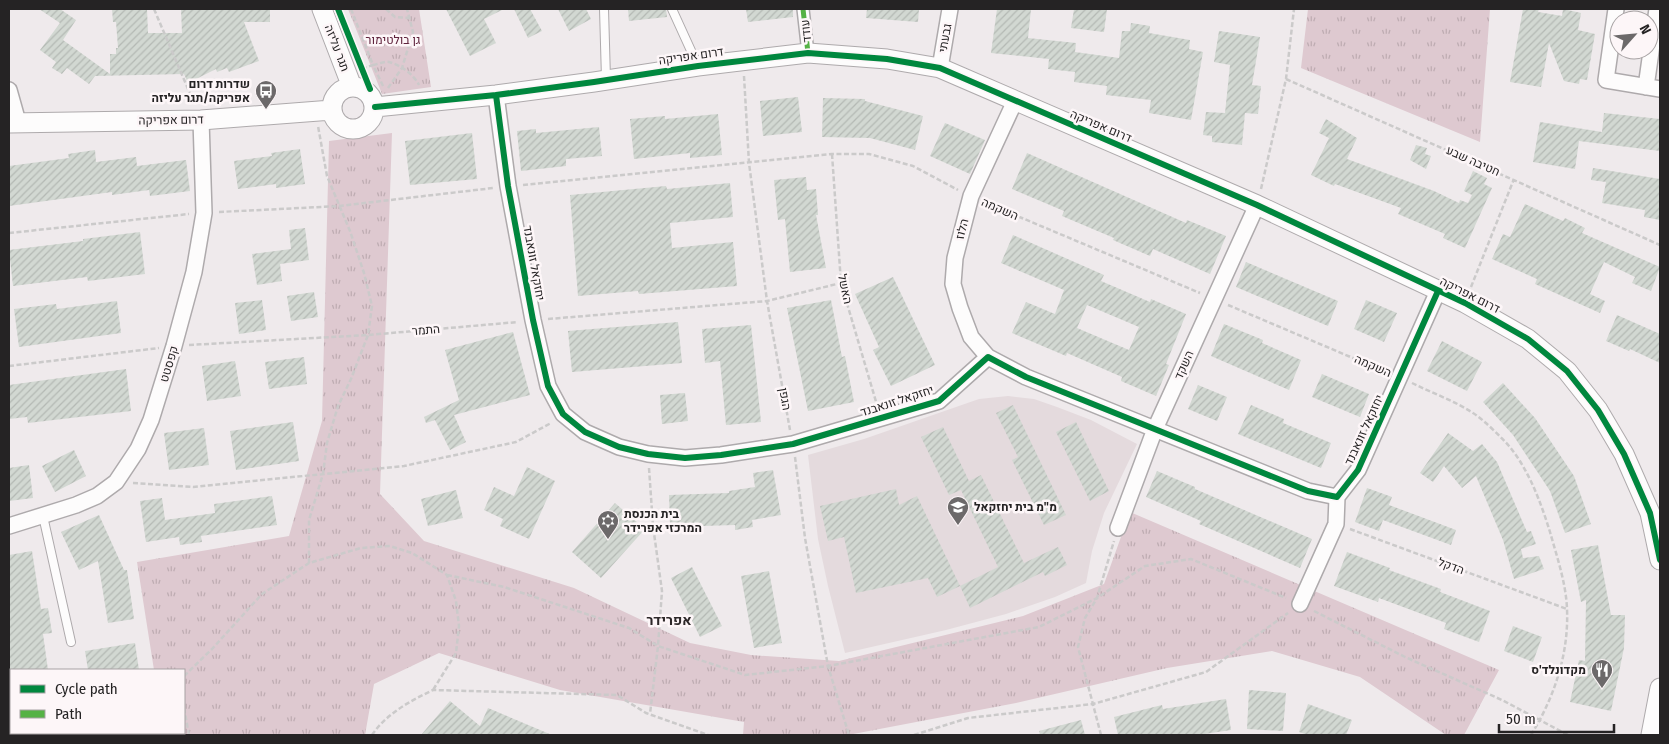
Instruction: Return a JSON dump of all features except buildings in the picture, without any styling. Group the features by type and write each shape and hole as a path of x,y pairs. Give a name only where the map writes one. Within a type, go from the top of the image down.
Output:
{"street":[{"name":"תגר עליזה","path":"322,9 359,77"},
{"name":"עודד","path":"803,9 808,53"},
{"name":"גבעתי","path":"940,68 950,9"},
{"path":"1616,9 1606,80 1653,88 1658,9"},
{"name":"דרום אפריקה","path":"375,107 496,95 698,66 808,53 887,59 940,68 1257,205 1465,303 1528,339 1567,372 1598,410 1655,511 1660,560"},
{"path":"359,77 365,90 373,100 375,107 372,119 367,125 355,130 348,129 324,111 341,90 359,77"},
{"path":"9,90 13,122"},
{"name":"יחזקאל זונאבנד","path":"496,95 508,186 533,320 548,386 563,414 585,432 619,447 648,454 685,458 721,455 793,444 939,401 988,357"},
{"name":"הלוז","path":"988,357 971,337 960,308 954,284 954,258 971,196 1015,101"},
{"name":"דרום אפריקה","path":"13,122 201,120 324,111"},
{"name":"קפסטט","path":"9,526 76,506 97,496 116,482 138,450 151,420 194,272 204,213 201,120"},
{"name":"השקד","path":"1118,528 1155,429 1257,205"},
{"name":"יחזקאל זונאבנד","path":"1338,497 1358,470 1438,291"},
{"path":"988,357 1026,377 1308,491 1338,497 1336,524 1300,604"},
{"path":"1651,735 1660,688"},
{"path":"1646,735 1656,716"}],"lane":[{"path":"604,9 606,80"},
{"path":"672,9 698,66"},
{"path":"43,516 71,642"}],"path":[{"path":"154,9 201,120"},
{"path":"351,9 385,92 402,68 413,32 407,9"},
{"path":"386,9 395,17 409,18"},
{"path":"1257,205 1286,79 1294,9"},
{"path":"358,60 359,77"},
{"path":"359,77 373,65 388,62 402,68 416,79 422,92 423,102"},
{"path":"309,564 309,520 323,474 327,443 338,406 368,335 372,306 350,231 327,176 324,111"},
{"path":"1465,303 1514,179"},
{"path":"116,482 193,487 404,466 516,442 546,427 563,414"},
{"path":"648,454 653,526 662,591 650,715"},
{"path":"1101,735 1078,647 1085,618 1097,598 1118,528"},
{"path":"185,675 212,650 262,594 309,564 361,548 390,546 412,553 447,575 504,587 629,628 658,646 745,675 828,666 1040,627 1097,598 1145,566 1191,559 1300,604 1405,657 1502,700 1568,735"},
{"path":"432,690 456,653 459,626 456,601 447,575"},
{"path":"914,735 968,718 1093,704 1206,672 1300,604"},
{"path":"372,735 377,727 408,702 432,690 617,695 650,715 708,735"},
{"path":"185,713 189,735"}],"shaded area":[{"name":"מ\"מ בית יחזקאל","path":"1008,396 1034,399 1057,407 1091,420 1137,444 1104,513 1092,551 1086,583 1055,597 1006,614 845,653 818,539 808,455 864,439 979,399"}],"green space":[{"name":"גן בולטימור","path":"348,9 419,9 431,87 382,94"},
{"path":"1308,9 1490,9 1480,142 1301,68"},
{"path":"392,133 380,494 424,541 574,588 690,643 751,655 839,661 1023,616 1104,584 1130,512 1499,670 1464,735 1446,735 1360,677 1272,651 1167,668 1016,703 848,735 743,735 744,722 560,690 439,653 374,684 365,735 162,735 185,734 185,669 154,669 137,562 289,536 322,421 329,141"}],"marked path":[{"path":"803,9 808,53"}],"cycle path":[{"path":"338,9 370,89"},
{"path":"375,107 496,95 698,66 808,53 887,59 940,68 1257,205 1465,303 1528,339 1567,371 1598,410 1624,454 1650,513 1660,560"},
{"name":"השקמה","path":"496,95 508,186 533,320 548,386 563,414 585,432 619,447 648,454 685,458 721,455 793,444 939,401 988,357 1026,377 1308,491 1337,497 1358,470 1438,291"}],"place":[{"name":"שדרות דרום אפריקה/תגר עליזה","path":"266,110"},
{"name":"מ\"מ בית יחזקאל","path":"958,526"},
{"name":"בית הכנסת המרכזי אפרידר","path":"608,540"},
{"name":"מקדונלד'ס","path":"1602,689"}],"district":[{"name":"אפרידר","path":"669,620"}]}
